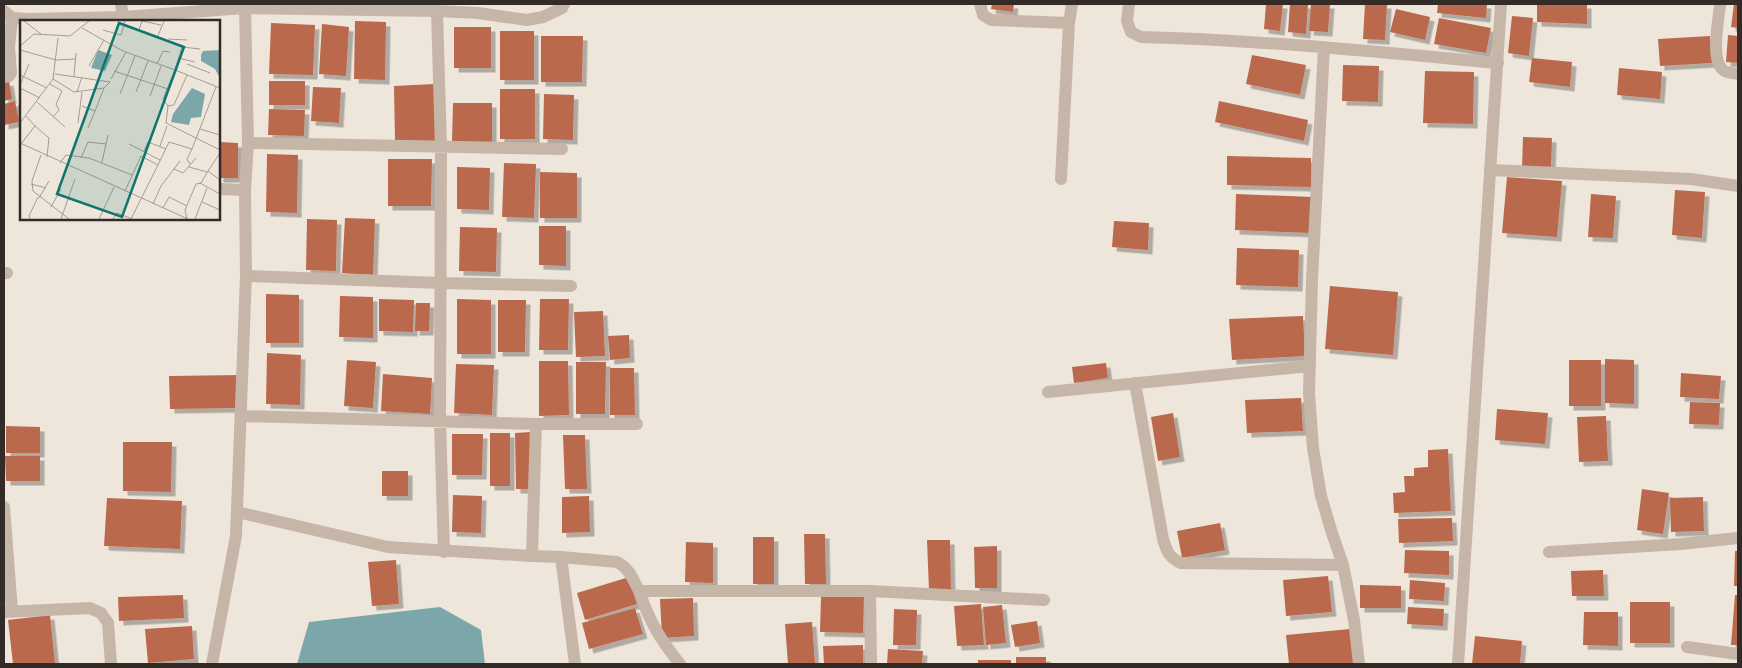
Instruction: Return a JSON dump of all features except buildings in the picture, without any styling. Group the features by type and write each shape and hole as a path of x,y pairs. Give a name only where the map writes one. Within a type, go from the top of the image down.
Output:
{"street":[{"path":"121,4 123,17"},
{"path":"4,77 9,76 11,73 8,14 29,19 123,17 245,6 478,13 527,20 543,18 562,8 564,4"},
{"path":"980,4 982,15 991,20 1069,23"},
{"path":"1061,179 1069,23 1072,4"},
{"path":"1129,4 1127,21 1131,32 1141,37 1216,39 1498,63"},
{"path":"1458,664 1502,4"},
{"path":"1720,4 1716,48 1717,61 1722,69 1738,74"},
{"path":"212,664 236,536 246,276 245,190 248,143 245,6"},
{"path":"437,11 441,148 440,421 444,552"},
{"path":"1324,47 1312,280 1309,393 1314,457 1321,496 1343,565 1354,620 1359,664"},
{"path":"248,143 562,149"},
{"path":"1490,170 1691,179 1738,186"},
{"path":"220,188 245,190"},
{"path":"246,276 570,286"},
{"path":"1048,392 1310,366"},
{"path":"1135,383 1163,539 1172,559 1181,563 1343,565"},
{"path":"241,416 536,424 637,424"},
{"path":"532,556 536,424"},
{"path":"4,507 8,611 90,608 101,613 108,623 111,664"},
{"path":"237,512 388,548 617,562 630,572 649,619 663,643 680,664"},
{"path":"1549,552 1681,544 1738,538"},
{"path":"561,558 575,664"},
{"path":"639,591 870,591 1044,600"},
{"path":"870,591 871,664"},
{"path":"1687,646 1738,654"}],"water":[{"path":"440,607 481,630 485,664 297,664 309,622"}]}
